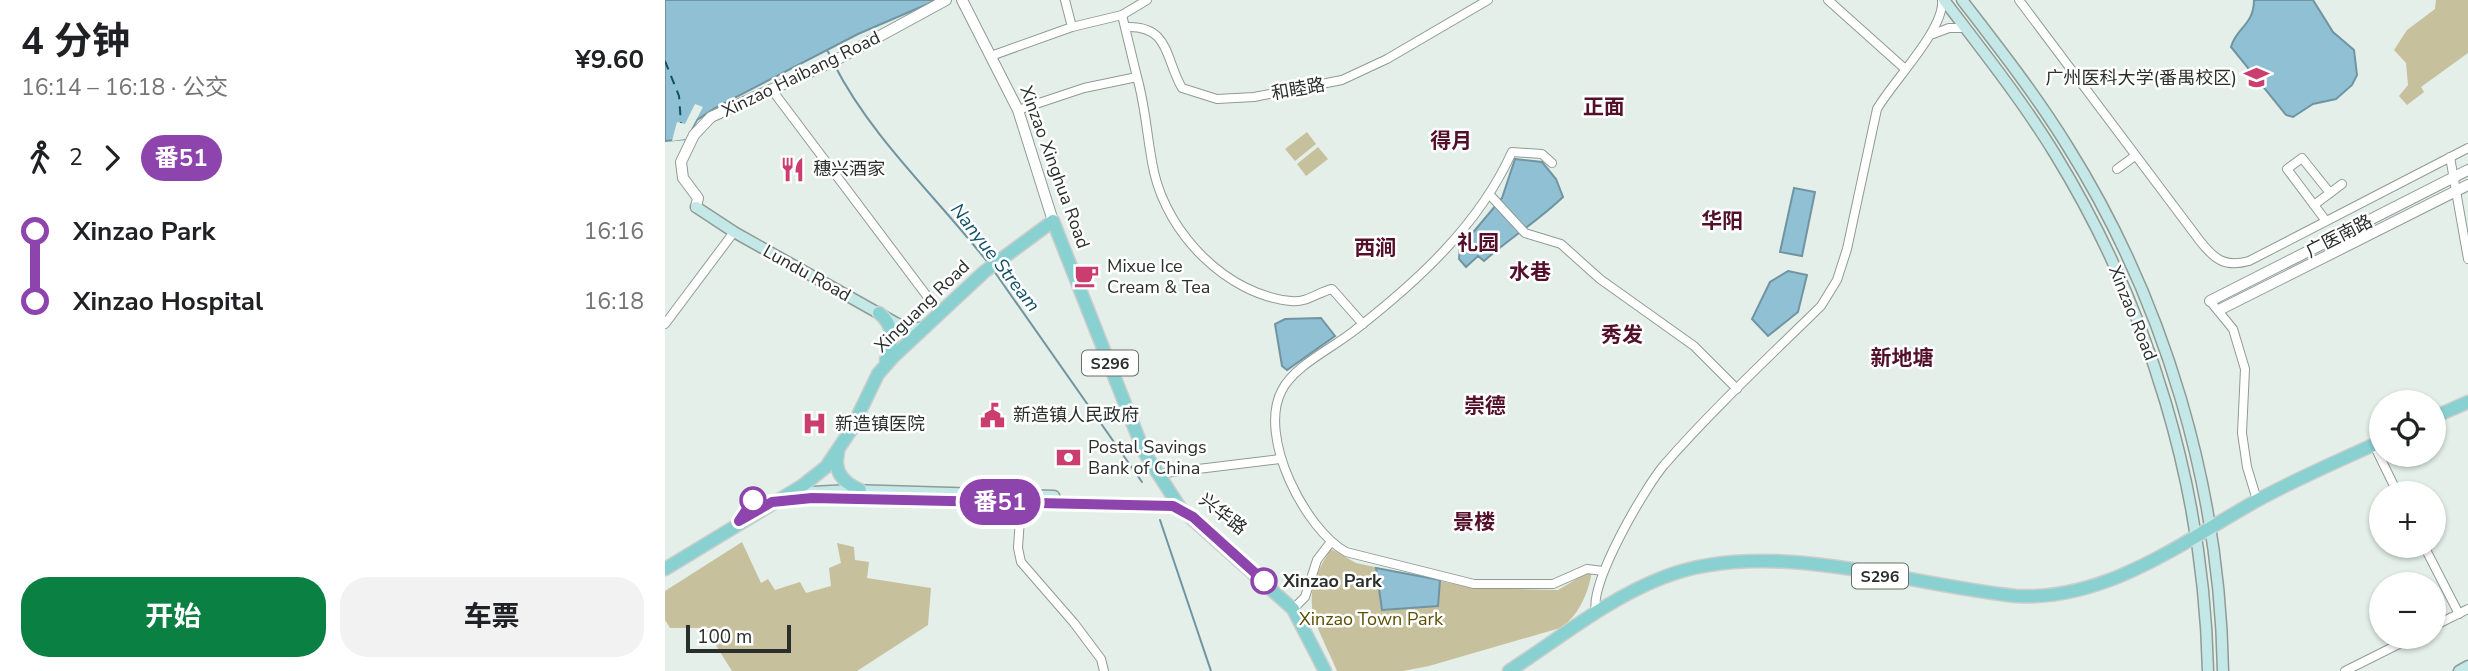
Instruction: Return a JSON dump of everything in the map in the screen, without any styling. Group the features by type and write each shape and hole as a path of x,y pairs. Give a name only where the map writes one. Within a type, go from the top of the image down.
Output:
{"main road":[{"name":"Xinzao Road","path":"1943,0 2055,154 2088,212 2122,282 2165,401 2195,536 2208,671"},
{"name":"Xinzao Road","path":"1962,0 2052,120 2084,174 2129,261 2161,340 2185,414 2209,528 2220,606 2223,671"},
{"name":"Lundu Road","path":"697,207 734,232 905,327 922,328"},
{"name":"Xinguang Road","path":"665,569 811,480 839,450 882,369 922,328 984,272 1053,221"},
{"name":"Xinzao Xinghua Road","path":"1053,221 1144,452 1178,505"},
{"path":"879,313 888,323 892,337 882,369"},
{"path":"2446,412 2468,402"},
{"name":"S296","path":"1509,671 1596,612 1665,576 1705,564 1736,560 1799,563 2009,596 2059,596 2085,590 2113,579 2257,500 2369,447"},
{"path":"839,450 838,471 845,482 860,490"},
{"path":"777,499 802,491 860,490 1178,505"},
{"path":"777,499 1178,505"},
{"name":"兴华路","path":"1178,505 1296,607 1317,634 1333,671"},
{"name":"兴华路","path":"1296,607 1325,671"},
{"path":"2459,671 2468,666"}],"street":[{"name":"Xinzao Haibang Road","path":"697,207 698,198 683,178 680,168 694,135 711,117 830,63 946,0"},
{"name":"Xinzao Xinghua Road","path":"962,0 1018,110 1053,221"},
{"path":"1065,0 1072,27"},
{"path":"991,56 1072,27 1122,15 1147,0"},
{"name":"和睦路","path":"1126,27 1137,26 1161,40 1170,53 1182,88 1217,99 1254,97 1342,80 1387,59 1488,0"},
{"path":"1828,0 1904,68"},
{"path":"1596,612 1593,599 1603,571 1662,467 1821,306 1837,280 1847,249 1871,125 1877,108 1904,68 1931,36 1940,16 1943,0"},
{"path":"2019,0 2135,156 2211,254 2222,263 2236,265 2249,261 2468,148"},
{"path":"1122,15 1155,174 1188,242 1236,282 1264,294 1292,302 1332,289 1363,324"},
{"path":"1931,36 1949,28 1965,29"},
{"path":"1018,110 1084,88 1137,77"},
{"path":"772,90 939,312"},
{"path":"1552,163 1542,154 1512,152 1490,195 1460,235 1363,324 1291,377 1281,391 1276,408 1280,459 1307,510 1330,543 1346,552 1474,584 1553,584 1587,569 1603,571"},
{"path":"2117,169 2135,156"},
{"path":"2450,157 2468,259"},
{"path":"2326,221 2288,172 2289,165 2302,158 2330,193"},
{"name":"广医南路","path":"2210,301 2468,170"},
{"path":"2314,205 2342,184"},
{"name":"广医南路","path":"2219,310 2468,184"},
{"path":"1490,195 1525,233 1561,244 1599,279 1694,346 1737,389"},
{"path":"665,324 734,232"},
{"path":"2210,301 2233,329 2245,369 2242,433 2247,467 2257,500"},
{"path":"1157,474 1280,459"},
{"path":"1021,503 1018,548 1021,562 1074,623 1101,659 1104,671"},
{"path":"1296,607 1305,597 1317,561 1330,543"},
{"path":"2430,558 2459,614"},
{"path":"2446,620 2468,609"},
{"path":"2345,671 2389,649"}],"green space":[{"path":"2436,0 2468,0 2468,53 2421,87 2424,92 2407,105 2399,96 2408,85 2406,63 2394,50 2407,30 2435,9"},
{"path":"1307,132 1316,144 1295,161 1285,149"},
{"path":"1318,147 1328,159 1306,176 1297,164"},
{"path":"742,542 761,583 768,579 775,590 800,582 806,593 831,586 829,568 841,563 837,543 854,547 855,560 869,562 867,578 931,588 928,625 857,671 732,671 705,628 670,628 665,620 665,591"},
{"name":"Xinzao Town Park","path":"1331,549 1356,563 1473,588 1558,590 1592,570 1582,603 1573,617 1560,628 1429,666 1403,671 1337,671 1316,624 1312,597 1320,567"}],"water":[{"path":"665,0 937,0 858,34 715,108 697,120 686,139 665,141"},
{"path":"2254,0 2313,0 2333,32 2354,50 2357,75 2352,85 2336,99 2313,104 2293,117 2286,115 2231,47 2251,15"},
{"path":"1515,159 1542,162 1556,179 1563,197 1484,261 1478,256 1466,267 1459,259 1460,248 1502,198"},
{"path":"1794,188 1815,192 1802,256 1780,252"},
{"path":"1788,271 1807,275 1798,312 1768,336 1752,319 1770,282"},
{"path":"1321,318 1335,336 1287,370 1282,366 1275,324 1285,319"},
{"path":"1376,568 1440,580 1438,606 1382,610"}],"pier":[{"path":"695,104 703,107 686,139 672,141 677,122 685,124"}],"waterway":[{"name":"Nanyue Stream","path":"827,50 832,59"},
{"name":"Nanyue Stream","path":"834,64 849,91 886,143 989,264"},
{"name":"Nanyue Stream","path":"994,271 1142,482"},
{"name":"Nanyue Stream","path":"1160,520 1211,671"}],"ferry route":[{"path":"665,61 679,96 681,123"}],"bus line":[{"name":"番51","path":"753,500 739,521 772,502 812,498 1173,506 1193,517 1264,581"}],"place":[{"name":"广州医科大学(番禺校区)","path":"2257,78"},
{"name":"穗兴酒家","path":"793,169"},
{"name":"Mixue Ice Cream & Tea","path":"1087,276"},
{"name":"新造镇人民政府","path":"993,415"},
{"name":"新造镇医院","path":"815,424"},
{"name":"Postal Savings Bank of China","path":"1068,457"},
{"name":"Xinzao Park","path":"1264,581"}],"district":[{"name":"正面","path":"1604,107"},
{"name":"得月","path":"1451,141"},
{"name":"华阳","path":"1722,221"},
{"name":"礼园","path":"1478,243"},
{"name":"西涧","path":"1375,248"},
{"name":"水巷","path":"1530,272"},
{"name":"秀发","path":"1622,335"},
{"name":"新地塘","path":"1902,358"},
{"name":"崇德","path":"1485,406"},
{"name":"景楼","path":"1474,522"}]}
